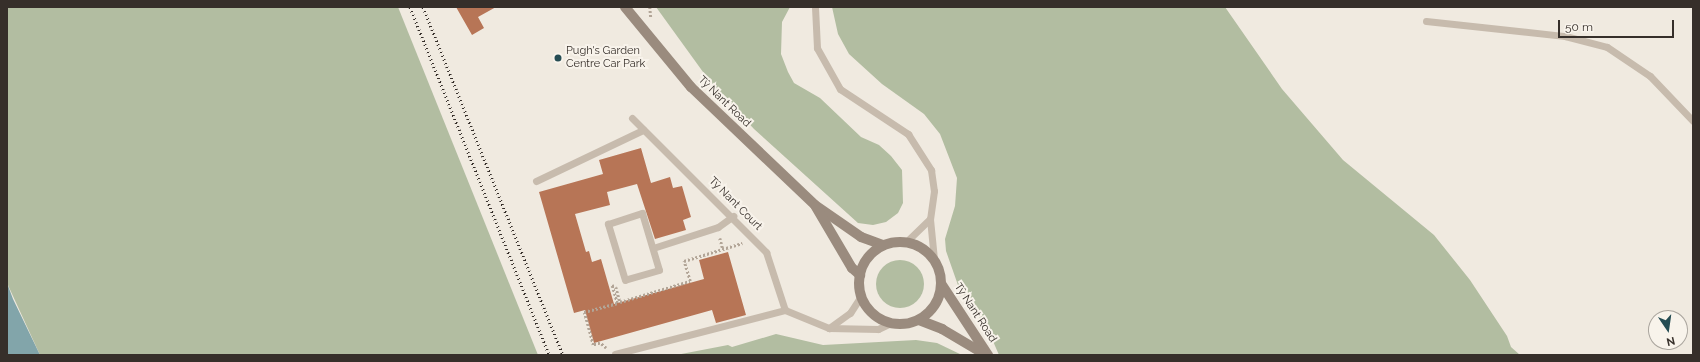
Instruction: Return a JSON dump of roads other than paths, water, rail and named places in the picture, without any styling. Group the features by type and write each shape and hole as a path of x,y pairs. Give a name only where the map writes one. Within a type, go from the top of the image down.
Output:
{"main road":[{"name":"Tŷ Nant Road","path":"625,7 691,87 815,205 862,237 883,245 906,242 924,248 934,259 942,285 987,355"},
{"name":"Tŷ Nant Road","path":"815,205 852,268 860,275"},
{"path":"883,245 871,253 860,275 861,296 868,309 891,323 905,324 919,320"},
{"name":"Tŷ Nant Road","path":"919,320 931,311 939,299 942,285"},
{"name":"Tŷ Nant Road","path":"919,320 942,329 987,355"}],"lane":[{"path":"815,7 817,48 840,89 898,125 922,152 931,170 934,191 930,219 934,259"},
{"path":"1426,21 1565,36 1607,47 1650,76 1693,121"},
{"name":"Tŷ Nant Court","path":"632,118 733,216 766,252 785,310"},
{"path":"536,181 643,130"},
{"path":"642,213 652,248 659,270 625,280 608,224 642,213"},
{"path":"652,248 718,227 733,216"},
{"path":"906,242 930,219"},
{"path":"830,328 850,313 861,296"},
{"path":"614,353 785,310 830,328 878,329 891,323"}],"water":[{"path":"7,283 13,299 40,355 7,355"}],"railway":[{"path":"410,7 549,355"},
{"path":"423,7 563,355"}],"place":[{"name":"Pugh's Garden Centre Car Park","path":"558,58"}]}
